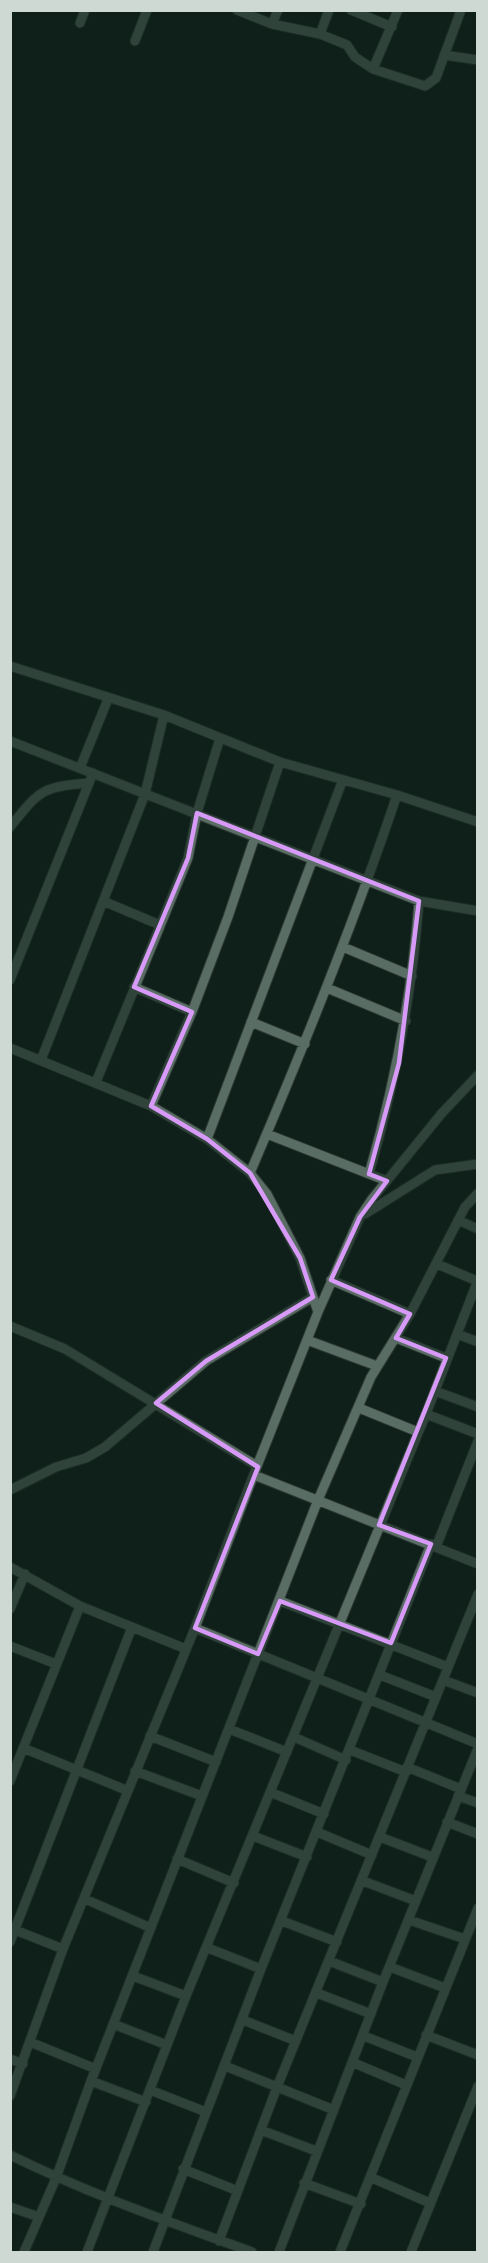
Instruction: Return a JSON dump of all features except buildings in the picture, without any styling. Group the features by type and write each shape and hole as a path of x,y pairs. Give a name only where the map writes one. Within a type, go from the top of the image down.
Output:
{"street":[{"path":"80,23 85,10"},
{"path":"135,41 147,10"},
{"path":"237,10 272,24 320,34 347,45 355,57 374,69 425,86 436,78 461,10"},
{"path":"272,24 278,10"},
{"path":"320,34 329,10"},
{"path":"351,10 392,27"},
{"path":"374,69 398,10"},
{"path":"444,55 477,60"},
{"path":"10,666 164,716 280,762 342,782 397,795 477,822"},
{"path":"80,768 108,699"},
{"path":"41,1060 146,794 164,716"},
{"path":"96,1082 188,858 197,813 220,738"},
{"path":"10,741 254,834 313,860 419,901 477,911"},
{"path":"151,1106 192,1012 228,917 280,762"},
{"path":"10,980 93,773"},
{"path":"207,1139 342,782"},
{"path":"10,827 40,793 56,786 89,783"},
{"path":"250,1173 343,947 397,795"},
{"path":"369,1174 399,1063 412,976 419,901"},
{"path":"103,902 160,925"},
{"path":"343,947 412,976"},
{"path":"134,987 192,1012"},
{"path":"327,988 405,1021"},
{"path":"251,1022 305,1044"},
{"path":"10,1048 151,1106 207,1139 250,1173 267,1194 300,1258 318,1312"},
{"path":"10,2096 63,1949 86,1899 126,1790 195,1628 331,1280 360,1217 442,1113 477,1075"},
{"path":"267,1134 387,1181"},
{"path":"360,1217 435,1170 477,1164"},
{"path":"24,2253 56,2178 91,2081 318,1500 377,1366 410,1314 458,1220 477,1193"},
{"path":"458,1220 477,1229"},
{"path":"87,2253 186,1996 208,1948 426,1414 446,1358 473,1306 477,1281 437,1264"},
{"path":"331,1280 410,1314"},
{"path":"10,1490 56,1467 86,1458 105,1447 206,1361 313,1297"},
{"path":"10,1326 65,1349 156,1403 256,1471 318,1500 477,1564"},
{"path":"457,1334 477,1342"},
{"path":"396,1338 446,1358"},
{"path":"307,1340 377,1366"},
{"path":"435,1391 477,1407"},
{"path":"359,1408 418,1432"},
{"path":"426,1414 477,1434"},
{"path":"153,2253 183,2169 261,1969 308,1857 391,1643 477,1442"},
{"path":"10,1567 80,1606 186,1649"},
{"path":"10,1609 24,1574"},
{"path":"222,2253 222,2242 238,2191 261,2130 477,1594"},
{"path":"280,1601 448,1667"},
{"path":"11,1780 80,1606"},
{"path":"10,1942 13,1929 132,1627"},
{"path":"195,1628 477,1746 383,1982 354,2063 316,2151 279,2253"},
{"path":"10,1646 56,1665"},
{"path":"380,1675 436,1697"},
{"path":"443,1680 477,1693"},
{"path":"229,1729 287,1752"},
{"path":"150,1736 216,1762"},
{"path":"294,1737 346,1760"},
{"path":"23,1748 126,1790"},
{"path":"350,1750 460,1792 477,1803"},
{"path":"135,1771 202,1796"},
{"path":"270,1792 324,1814"},
{"path":"447,1822 477,1834"},
{"path":"317,1832 372,1855"},
{"path":"253,1836 308,1857"},
{"path":"380,1837 432,1857"},
{"path":"177,1859 234,1883"},
{"path":"363,1881 416,1901"},
{"path":"86,1899 151,1928"},
{"path":"340,2253 372,2178 406,2085 477,1908"},
{"path":"409,1920 465,1939"},
{"path":"282,1921 337,1942"},
{"path":"13,1929 63,1949"},
{"path":"208,1948 261,1969"},
{"path":"329,1962 383,1982"},
{"path":"390,1966 445,1988"},
{"path":"133,1976 186,1996"},
{"path":"317,1993 371,2014"},
{"path":"243,2020 296,2041"},
{"path":"113,2025 167,2045"},
{"path":"426,2035 477,2055"},
{"path":"364,2036 417,2057"},
{"path":"30,2042 96,2069"},
{"path":"10,2059 23,2064"},
{"path":"354,2063 406,2085"},
{"path":"225,2066 334,2110"},
{"path":"91,2081 146,2102"},
{"path":"411,2253 477,2086"},
{"path":"150,2090 206,2112"},
{"path":"261,2130 316,2151"},
{"path":"10,2155 56,2178 165,2222 252,2253"},
{"path":"183,2169 238,2191"},
{"path":"372,2178 430,2203"},
{"path":"304,2183 361,2204"},
{"path":"10,2206 39,2217"}],"highlighted area":[{"path":"197,813 419,901 399,1063 369,1174 387,1181 360,1217 331,1280 410,1314 396,1338 446,1358 379,1525 431,1544 391,1643 280,1601 258,1654 195,1628 258,1467 156,1403 206,1361 313,1297 300,1258 250,1173 207,1139 151,1106 192,1012 134,987 188,858"}]}
